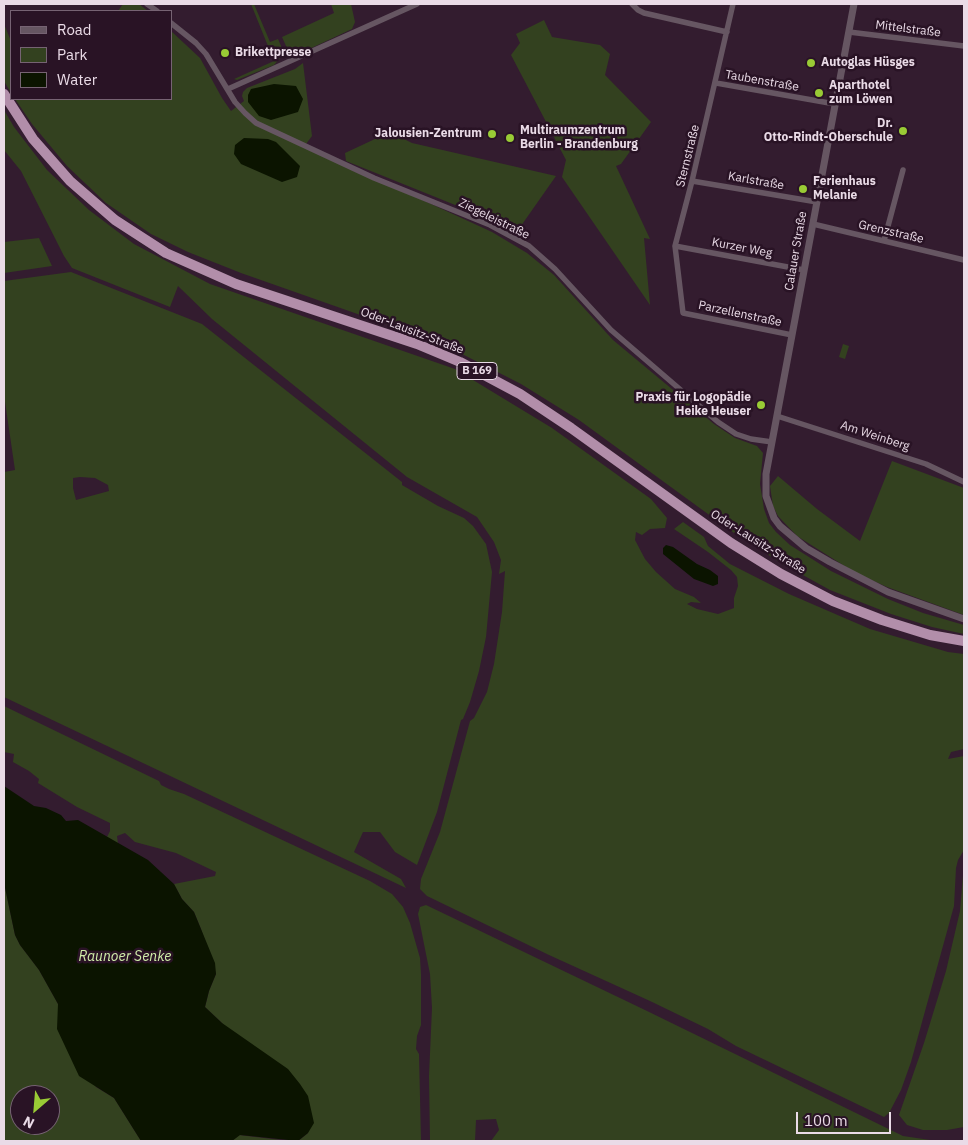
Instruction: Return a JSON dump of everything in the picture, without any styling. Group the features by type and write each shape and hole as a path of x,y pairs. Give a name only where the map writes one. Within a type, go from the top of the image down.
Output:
{"highway":[{"name":"Oder-Lausitz-Straße","path":"4,94 33,139 70,181 115,220 166,253 236,284 391,335 460,362 520,394 572,428 731,543 781,574 833,601 882,620 930,635 964,641"}],"street":[{"path":"228,89 417,4"},
{"name":"Sternstraße","path":"684,313 675,246 716,83 733,4"},
{"name":"Calauer Straße","path":"854,4 766,474 766,496 774,518 780,526 806,548 838,567 888,592 964,619"},
{"path":"633,5 644,13 727,32"},
{"name":"Ziegeleistraße","path":"172,24 196,43 206,54 235,102 256,123 374,178 490,225 529,246 555,269 611,330 718,422 736,434 751,439 772,442"},
{"name":"Mittelstraße","path":"849,32 964,46"},
{"name":"Taubenstraße","path":"716,83 835,104"},
{"path":"884,241 903,170"},
{"name":"Karlstraße","path":"692,181 816,202"},
{"name":"Grenzstraße","path":"812,224 964,260"},
{"name":"Kurzer Weg","path":"675,246 804,270"},
{"name":"Parzellenstraße","path":"684,313 792,335"},
{"name":"Am Weinberg","path":"777,416 926,464 964,482"}],"green space":[{"path":"123,4 139,4 147,10 119,10"},
{"path":"251,4 254,4 270,42 278,39 282,48 282,56 274,65 237,80 234,79 274,61"},
{"path":"331,4 351,4 355,22 352,29 305,51 293,51 286,46 282,37 334,13"},
{"path":"544,20 552,37 600,45 610,54 605,75 651,122 621,164 616,166 650,239 644,238 650,305 562,177 566,160 511,55 520,43 516,34"},
{"path":"4,24 10,39 10,91 4,81"},
{"path":"172,32 200,58 231,111 244,101 242,96 247,88 295,69 303,63 312,136 306,144 281,135 492,232 527,253 554,275 613,340 714,424 735,438 757,446 763,453 760,484 764,509 769,523 790,545 831,571 888,599 923,613 964,625 964,634 932,627 891,614 830,590 781,563 734,533 579,420 521,384 462,354 420,336 241,273 188,252 151,234 106,203 67,166 32,124 16,100 172,100"},
{"path":"4,110 14,127 47,170 89,210 134,244 210,284 455,369 552,428 651,499 667,518 665,528 650,529 642,535 636,532 635,540 645,559 656,572 675,589 694,597 701,603 691,602 687,604 697,609 718,614 734,608 734,598 738,586 737,577 731,570 674,529 683,522 704,537 708,546 730,564 789,594 870,629 948,652 964,654 964,749 951,752 948,759 964,756 964,850 956,868 954,906 911,1062 901,1090 889,1113 884,1117 736,1046 708,1029 427,896 420,889 421,879 440,832 470,721 474,718 487,692 494,664 502,612 505,571 499,574 501,560 494,542 477,517 407,477 212,319 178,286 170,307 72,268 21,171 4,150"},
{"path":"390,132 412,143 556,176 516,233 485,217 346,161 345,153"},
{"path":"39,238 52,266 4,273 4,242"},
{"path":"71,272 202,324 402,482 402,485 438,506 464,518 473,526 486,544 492,572 486,637 479,671 470,702 461,720 437,812 417,865 395,852 380,832 363,832 354,852 401,879 406,888 4,697 4,472 15,470 4,395 4,281","holes":["73,478 95,478 108,485 109,491 76,500"]},
{"path":"843,344 849,346 845,359 839,357"},
{"path":"892,461 964,488 964,615 887,587 854,572 797,536 778,516 773,506 770,486 778,476 817,509 860,541"},
{"path":"4,706 159,781 161,785 169,789 184,794 370,881 392,894 403,907 410,923 420,958 421,1025 417,1036 416,1049 419,1054 421,1141 298,1141 308,1133 222,1023 205,1007 216,974 194,912 182,899 174,884 215,876 216,872 176,853 135,842 125,833 117,836 118,844 107,837 110,831 110,823 77,807 38,783 39,779 13,762 14,754 4,752"},
{"path":"964,863 964,1127 947,1130 923,1130 907,1125 899,1115 946,971 960,911"},
{"path":"4,883 15,935 20,945 39,970 58,1004 58,1029 96,1087 114,1098 141,1141 4,1141"},
{"path":"426,905 903,1136 937,1141 491,1141 499,1130 496,1119 476,1120 475,1141 430,1141 429,1076 432,1008 430,974 418,914 420,907"},
{"path":"239,1135 289,1141 232,1141"}],"water":[{"path":"274,84 296,86 303,99 298,112 271,120 259,116 248,102 248,95 251,89"},
{"path":"244,138 268,139 276,142 300,166 297,177 282,182 241,164 234,154 235,145"},
{"path":"666,545 673,547 718,576 718,584 713,586 694,579 663,554 663,548"},
{"name":"Raunoer Senke","path":"4,786 34,806 46,808 61,815 66,821 78,820 148,860 174,884 182,899 194,912 215,963 216,974 205,1007 222,1023 288,1069 308,1096 314,1123 308,1133 298,1141 240,1135 232,1141 141,1141 114,1098 79,1076 57,1029 58,1004 39,970 20,945 15,935 4,883"}],"place":[{"name":"Brikettpresse","path":"225,53"},
{"name":"Autoglas Hüsges","path":"811,63"},
{"name":"Aparthotel zum Löwen","path":"819,93"},
{"name":"Dr. Otto-Rindt-Oberschule","path":"903,131"},
{"name":"Jalousien-Zentrum","path":"492,134"},
{"name":"Multiraumzentrum Berlin - Brandenburg","path":"510,138"},
{"name":"Ferienhaus Melanie","path":"803,189"},
{"name":"Praxis für Logopädie Heike Heuser","path":"761,405"}]}
